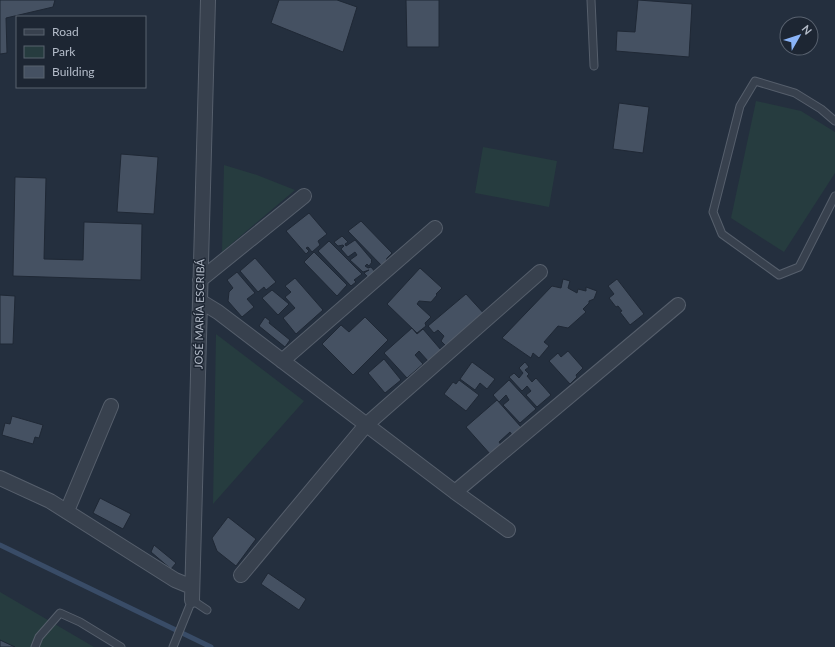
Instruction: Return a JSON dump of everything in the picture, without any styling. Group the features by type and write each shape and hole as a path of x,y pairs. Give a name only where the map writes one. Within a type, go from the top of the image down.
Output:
{"street":[{"name":"JOSÉ MARÍA ESCRIBÁ","path":"192,594 208,0"},
{"path":"200,280 304,196"},
{"path":"282,361 435,228"},
{"path":"241,575 366,425 540,272"},
{"path":"200,301 218,312 455,492 508,530"},
{"path":"455,492 678,305"},
{"path":"67,511 111,406"},
{"path":"0,478 50,501 67,511 175,580 192,594"}],"lane":[{"path":"591,0 594,66"},
{"path":"835,121 821,109 795,93 755,80 740,106 713,212 722,234 779,275 799,267 835,196"},
{"path":"192,594 207,610"},
{"name":"JOSÉ MARÍA ESCRIBÁ","path":"173,647 192,594"},
{"path":"35,647 39,638 60,613 80,622 121,647"}],"green space":[{"path":"756,101 801,111 835,132 835,173 784,252 731,218"},
{"path":"483,147 557,161 549,207 475,193"},
{"path":"224,165 257,175 295,190 222,252"},
{"path":"216,334 304,401 213,504"},
{"path":"0,592 94,647 0,647"}],"building":[{"path":"0,0 55,0 53,7 6,18 7,53 0,54"},
{"path":"279,0 337,0 357,7 343,52 271,23"},
{"path":"406,0 439,0 439,47 407,47"},
{"path":"638,0 692,4 689,57 616,51 617,31 635,32"},
{"path":"619,103 649,107 643,153 613,149"},
{"path":"121,154 158,157 154,214 117,212"},
{"path":"15,177 46,178 44,259 83,260 84,222 142,224 141,280 13,276"},
{"path":"309,213 327,234 318,241 320,245 312,252 308,247 306,248 309,251 306,254 286,231"},
{"path":"361,221 392,253 387,258 384,268 348,231"},
{"path":"342,236 348,242 345,244 346,246 355,240 372,260 369,266 367,264 365,266 368,268 371,267 376,273 369,278 364,273 369,270 363,272 350,260 357,255 355,252 348,257 341,249 344,246 338,246 334,242"},
{"path":"329,241 362,274 354,280 356,282 351,286 318,251"},
{"path":"314,252 347,285 337,296 304,262"},
{"path":"255,258 276,282 266,290 264,287 258,292 240,271"},
{"path":"420,268 442,288 431,302 419,301 417,304 431,317 425,323 426,326 417,333 387,304"},
{"path":"237,272 255,293 247,299 254,307 242,317 228,301 229,292 233,288 227,280"},
{"path":"295,278 323,310 296,334 283,318 295,308 285,297 291,292 285,286"},
{"path":"563,279 570,281 568,288 577,293 578,289 586,291 586,287 597,291 594,299 589,301 583,309 586,312 568,328 558,326 544,342 549,346 539,358 533,353 531,358 502,338 552,286 561,288"},
{"path":"617,279 644,314 630,325 620,312 622,311 618,306 616,307 609,298 614,294 608,286"},
{"path":"272,290 289,304 278,315 262,298"},
{"path":"466,294 487,317 449,349 441,341 444,336 438,330 434,333 428,326"},
{"path":"0,295 15,296 13,344 0,344"},
{"path":"265,317 270,321 269,323 290,340 285,347 259,326"},
{"path":"365,317 388,340 353,375 322,344 341,325 349,332"},
{"path":"412,328 417,334 423,329 441,350 428,361 419,351 415,355 423,364 407,378 384,353"},
{"path":"568,351 583,368 570,384 549,361 558,353 561,357"},
{"path":"384,359 401,380 385,393 368,373"},
{"path":"472,362 495,379 487,389 480,383 475,390 460,379"},
{"path":"525,362 529,367 525,370 529,374 527,376 532,382 536,378 551,395 537,407 526,395 531,391 527,386 522,391 509,377 514,373 519,378 523,373 519,368"},
{"path":"459,380 479,395 466,411 444,394 453,382 456,384"},
{"path":"509,380 536,409 520,423 503,405 509,400 506,395 499,402 493,395"},
{"path":"497,400 521,427 512,435 510,432 499,442 502,446 491,455 466,427"},
{"path":"12,416 43,425 39,438 35,437 33,444 2,435 5,423 10,424"},
{"path":"100,498 131,514 123,529 93,513"},
{"path":"228,517 256,539 236,566 217,551 212,538"},
{"path":"154,545 176,563 171,569 151,552"},
{"path":"268,573 306,599 299,610 261,584"},
{"path":"0,640 15,647 0,647"}],"waterway":[{"path":"0,545 211,647"}]}
